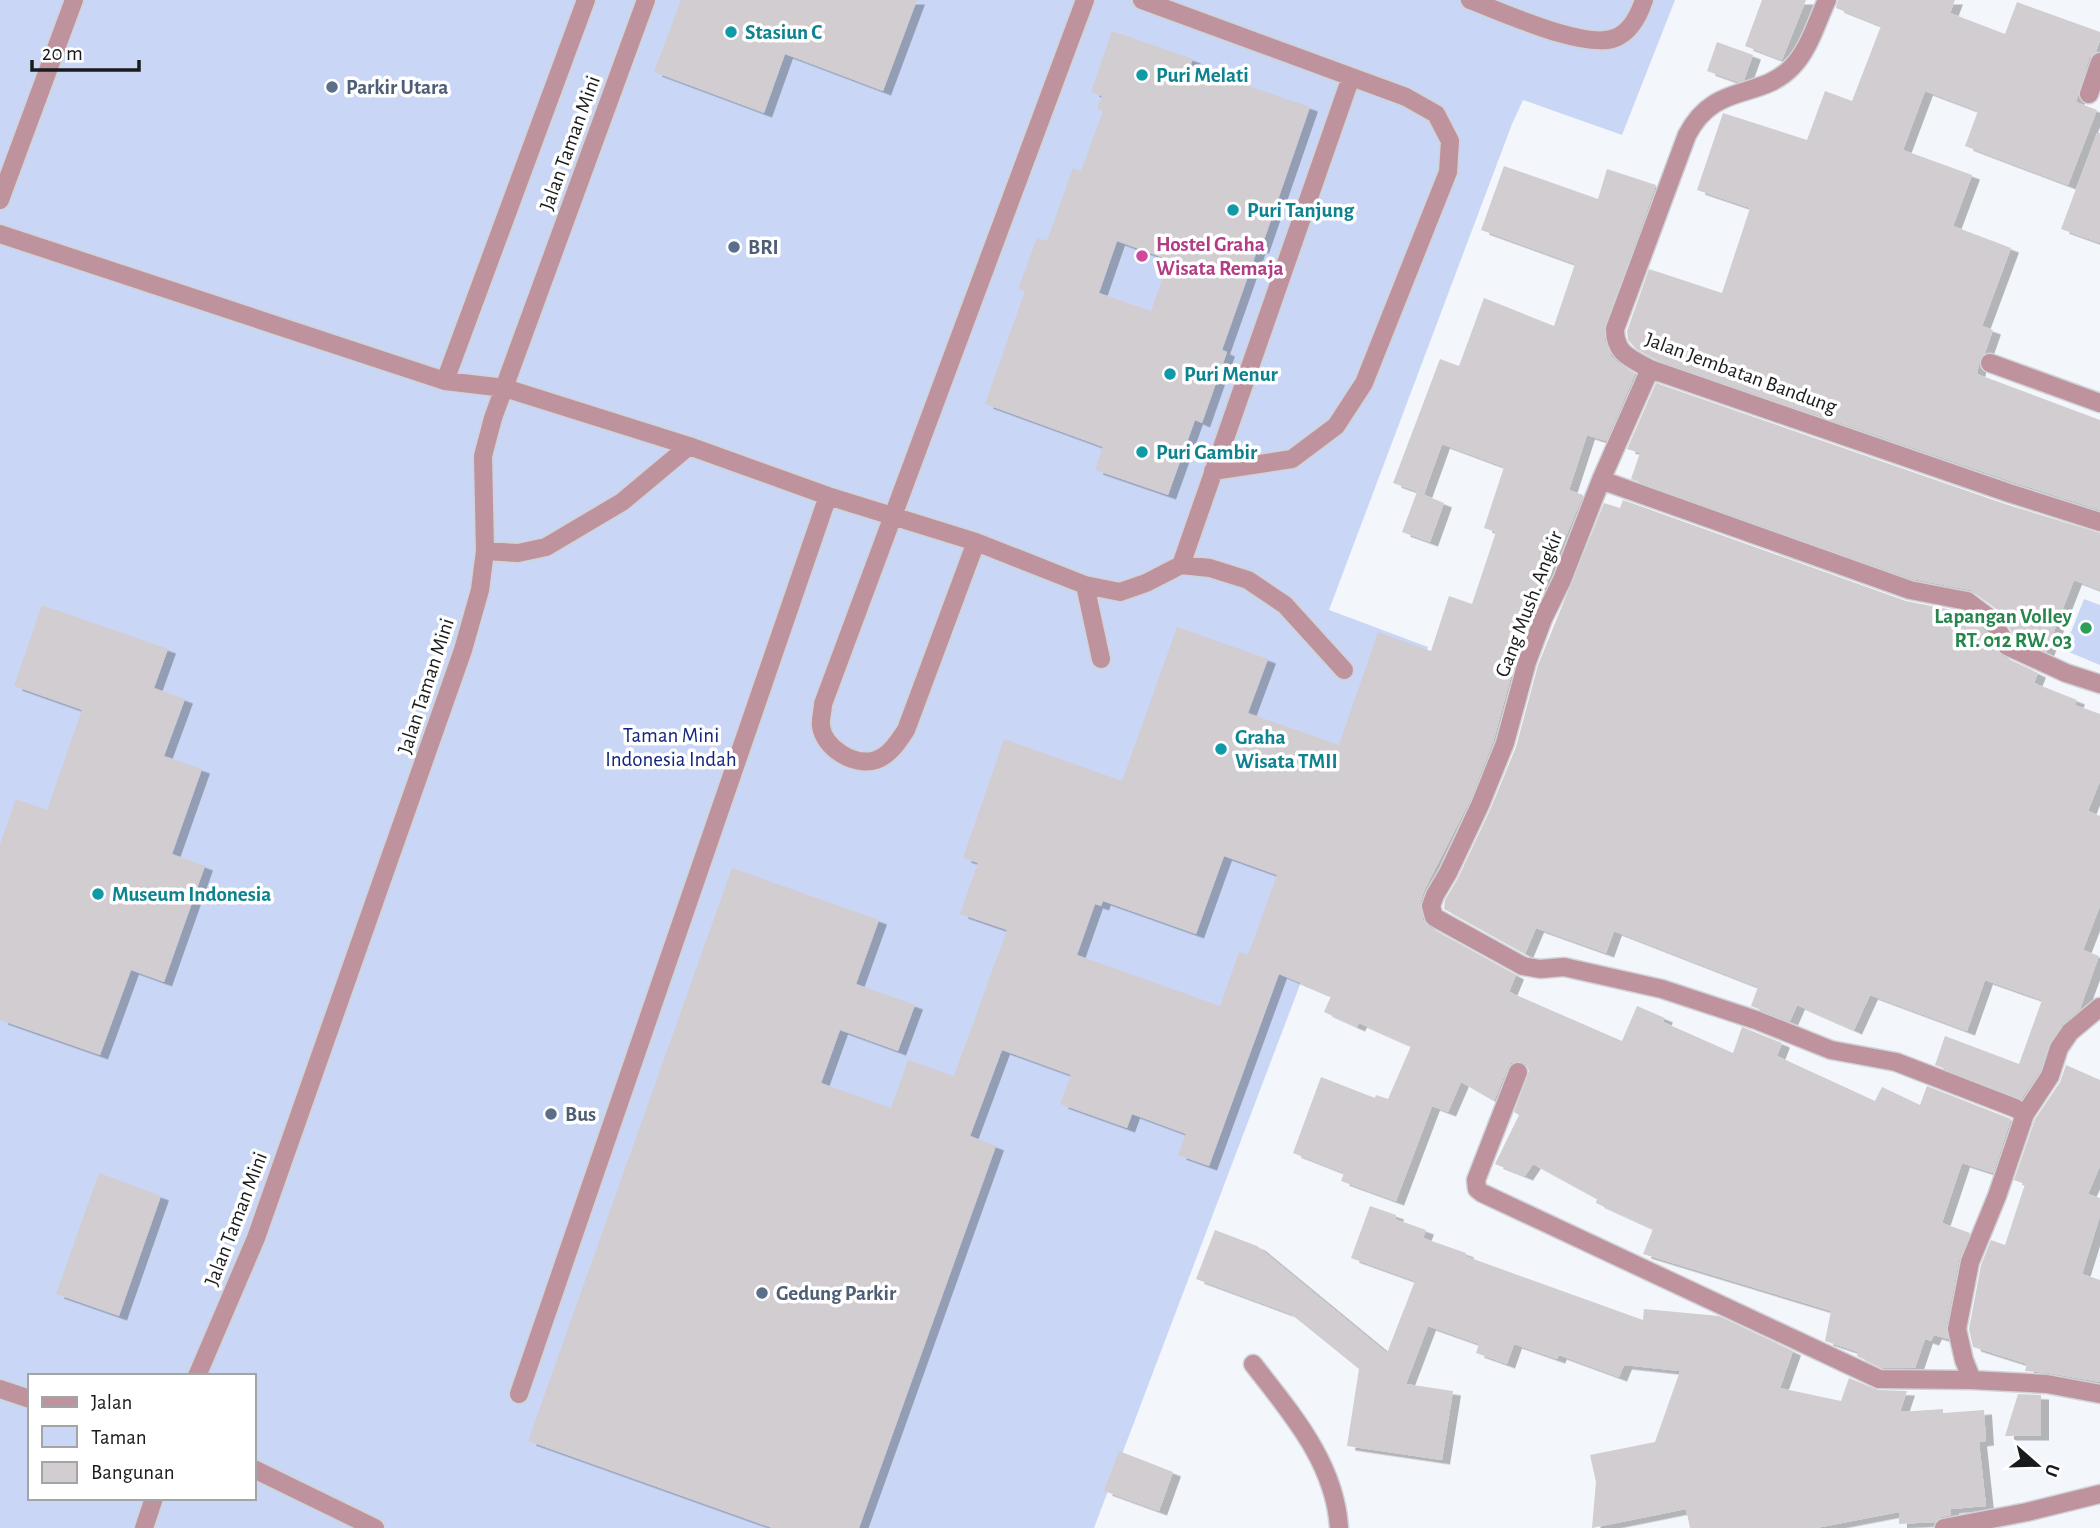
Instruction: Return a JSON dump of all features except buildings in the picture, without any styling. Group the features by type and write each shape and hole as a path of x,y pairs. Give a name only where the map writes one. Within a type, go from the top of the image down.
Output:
{"street":[{"path":"0,200 74,0"},
{"path":"445,381 586,0"},
{"name":"Jalan Taman Mini","path":"198,1374 256,1238 463,650 480,590 485,551 483,456 493,418 646,0"},
{"path":"976,542 906,730 893,750 874,761 853,759 831,747 821,727 823,704 1085,0"},
{"path":"1142,0 1406,97 1436,114 1450,141 1448,172 1364,383 1336,426 1292,459 1213,471"},
{"path":"1470,0 1577,39 1598,41 1616,38 1631,27 1644,0"},
{"name":"Jalan Jembatan Bandung","path":"1827,0 1804,50 1793,66 1779,78 1709,106 1696,118 1687,135 1615,330 1615,342 1622,352 1650,369 2100,522"},
{"path":"2089,94 2100,62"},
{"path":"1181,565 1351,77"},
{"path":"0,234 445,381 505,388 689,446 828,496 976,542 1085,585 1120,592 1146,583 1181,565 1210,568 1248,580 1285,605 1344,670"},
{"path":"1990,363 2100,403"},
{"name":"Gang Mush. Angkir","path":"1650,369 1543,619 1505,743 1480,806 1435,895 1431,906 1434,917 1523,966 1540,969 1564,967 1661,989 1756,1020 1831,1050 1896,1062 2025,1114"},
{"path":"485,551 518,553 546,547 622,502 689,446"},
{"path":"1601,480 1910,590 1967,601 1992,620 2007,646 2066,673 2100,684"},
{"path":"519,1394 828,496"},
{"path":"1085,585 1101,659"},
{"path":"1972,1380 1957,1329 1970,1262 1997,1196 2025,1114 2050,1076 2059,1048 2070,1032 2100,1007"},
{"path":"1518,1072 1476,1180 1477,1189 1482,1193 1879,1379 2047,1384 2100,1394"},
{"path":"1253,1364 1320,1458 1335,1499 1339,1528"},
{"path":"0,1389 28,1398"},
{"path":"256,1470 375,1528"},
{"path":"1944,1528 2029,1520 2100,1494"},
{"path":"144,1528 153,1500"}],"green space":[{"name":"Taman Mini Indonesia Indah","path":"0,0 1675,0 1622,135 1523,100 1512,124 1329,610 1428,647 1094,1528 0,1528"},
{"name":"Lapangan Volley RT. 012 RW. 03","path":"2084,599 2100,605 2100,665 2064,650"}],"place":[{"name":"Stasiun C","path":"731,32"},
{"name":"Puri Melati","path":"1142,75"},
{"name":"Parkir Utara","path":"332,87"},
{"name":"Puri Tanjung","path":"1233,210"},
{"name":"BRI","path":"734,247"},
{"name":"Hostel Graha Wisata Remaja","path":"1142,256"},
{"name":"Puri Menur","path":"1170,374"},
{"name":"Puri Gambir","path":"1142,452"},
{"name":"Lapangan Volley RT. 012 RW. 03","path":"2086,628"},
{"name":"Graha Wisata TMII","path":"1221,749"},
{"name":"Museum Indonesia","path":"98,894"},
{"name":"Bus","path":"551,1114"},
{"name":"Gedung Parkir","path":"762,1293"}]}
